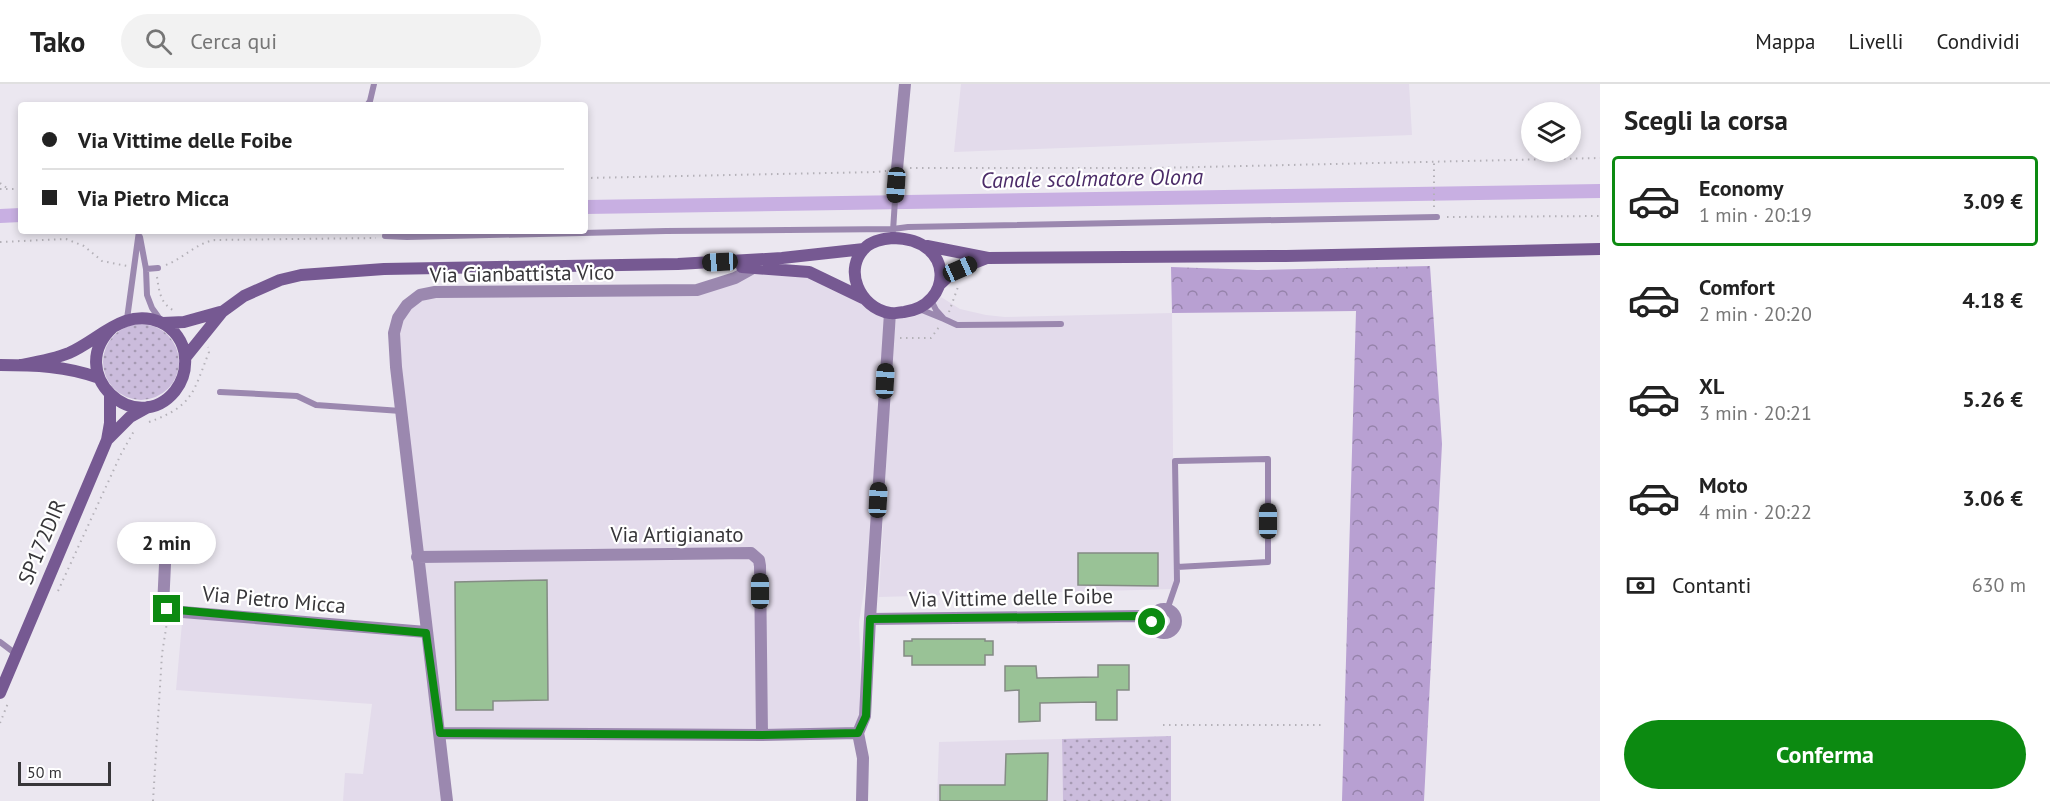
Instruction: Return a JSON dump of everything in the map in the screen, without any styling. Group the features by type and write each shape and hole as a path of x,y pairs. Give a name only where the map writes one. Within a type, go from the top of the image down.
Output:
{"main road":[{"path":"863,298 856,283 855,272 858,260 864,249 873,242 893,233 927,246 988,258 1286,256 1600,249"},
{"path":"927,246 936,258 941,271 939,285"},
{"path":"186,358 222,312 244,296 280,280 318,273 384,269 678,264 782,258 864,249"},
{"path":"678,264 809,273 890,313 917,308 930,298 939,285 954,271 988,258"},
{"path":"21,365 68,354 127,320 142,317 163,323 184,322 222,312"},
{"path":"107,440 130,417 162,402 177,388 184,374 186,358 178,337 163,323"},
{"path":"113,327 103,339 98,350 96,366 99,378 110,395 124,404 148,407"},
{"path":"0,365 66,369 99,378"},
{"path":"107,440 110,423 110,395"},
{"name":"SP172DIR","path":"0,693 107,440"}],"street":[{"path":"897,169 905,84"},
{"name":"Via Gianbattista Vico","path":"447,801 401,411 394,333 398,318 407,305 420,295 435,292 697,290 735,278 753,268"},
{"path":"862,801 863,758 858,733 866,716 890,313"},
{"name":"Via Artigianato","path":"417,557 742,552 756,555 760,566 762,735"},
{"path":"165,564 163,607 170,611"},
{"path":"1167,609 1175,617 1175,625 1170,631 1159,632 1153,626 1152,618 1156,612 1167,609"},
{"name":"Via Pietro Micca","path":"170,611 426,633"},
{"name":"Via Vittime delle Foibe","path":"870,619 1141,616 1152,618"},
{"path":"440,733 762,735 858,733"}],"lane":[{"path":"370,102 374,84"},
{"path":"893,233 897,169"},
{"path":"588,233 666,231 893,233 908,227 1436,214"},
{"path":"127,320 140,234"},
{"path":"140,234 146,269 147,295 152,308 163,323"},
{"path":"385,236 536,234"},
{"path":"146,269 158,268"},
{"path":"930,298 944,319"},
{"path":"917,308 957,325 1061,324"},
{"path":"220,392 297,396 316,405 401,411"},
{"path":"1167,609 1177,581 1175,461 1268,459 1268,562 1177,567"},
{"path":"0,642 16,654"}],"path":[{"path":"588,178 875,172 897,169 1155,168 1600,158"},
{"path":"1434,160 1436,214 1600,216"},
{"path":"0,183 10,189"},
{"path":"0,189 18,189"},
{"path":"0,242 66,239 84,246 102,261 135,267"},
{"path":"153,801 162,654 170,611"},
{"path":"1163,725 1323,724"}],"shaded area":[{"path":"961,84 1409,84 1412,135 954,152"},
{"path":"809,272 890,313 871,547 859,622 862,710 858,733 439,739 446,801 343,801 345,773 363,774 372,704 176,690 183,612 426,632 394,333 420,295 697,290 745,274"},
{"path":"941,297 960,309 1005,317 1172,313 1174,589 879,597 896,319 914,317"},
{"path":"141,324 156,327 168,335 176,347 179,362 176,377 168,389 156,397 141,400 126,397 114,389 106,377 103,362 106,347 114,335 126,327"},
{"path":"1171,736 1171,801 1063,801 1062,739"},
{"path":"1062,739 1063,801 937,801 939,742"}],"green space":[{"path":"1430,266 1442,444 1424,801 1342,801 1356,311 1172,313 1171,267 1257,270"}],"building":[{"path":"1078,553 1158,553 1158,586 1078,585"},
{"path":"547,580 548,700 493,701 493,710 456,710 455,582"},
{"path":"912,639 985,639 985,641 993,641 993,655 985,655 985,665 912,665 912,656 904,656 904,641 912,641"},
{"path":"1098,665 1129,665 1129,690 1117,690 1117,720 1096,720 1096,702 1040,703 1040,721 1019,722 1019,690 1005,691 1005,666 1036,666 1037,678 1098,677"},
{"path":"1048,753 1047,801 940,801 940,785 1005,785 1006,754"}],"waterway":[{"name":"Canale scolmatore Olona","path":"588,207 1600,191"},
{"name":"Canale scolmatore Olona","path":"0,216 18,215"}],"route":[{"path":"167,609 426,633 440,733 762,735 858,733 866,716 870,619 1141,616 1152,618 1152,622"}]}
